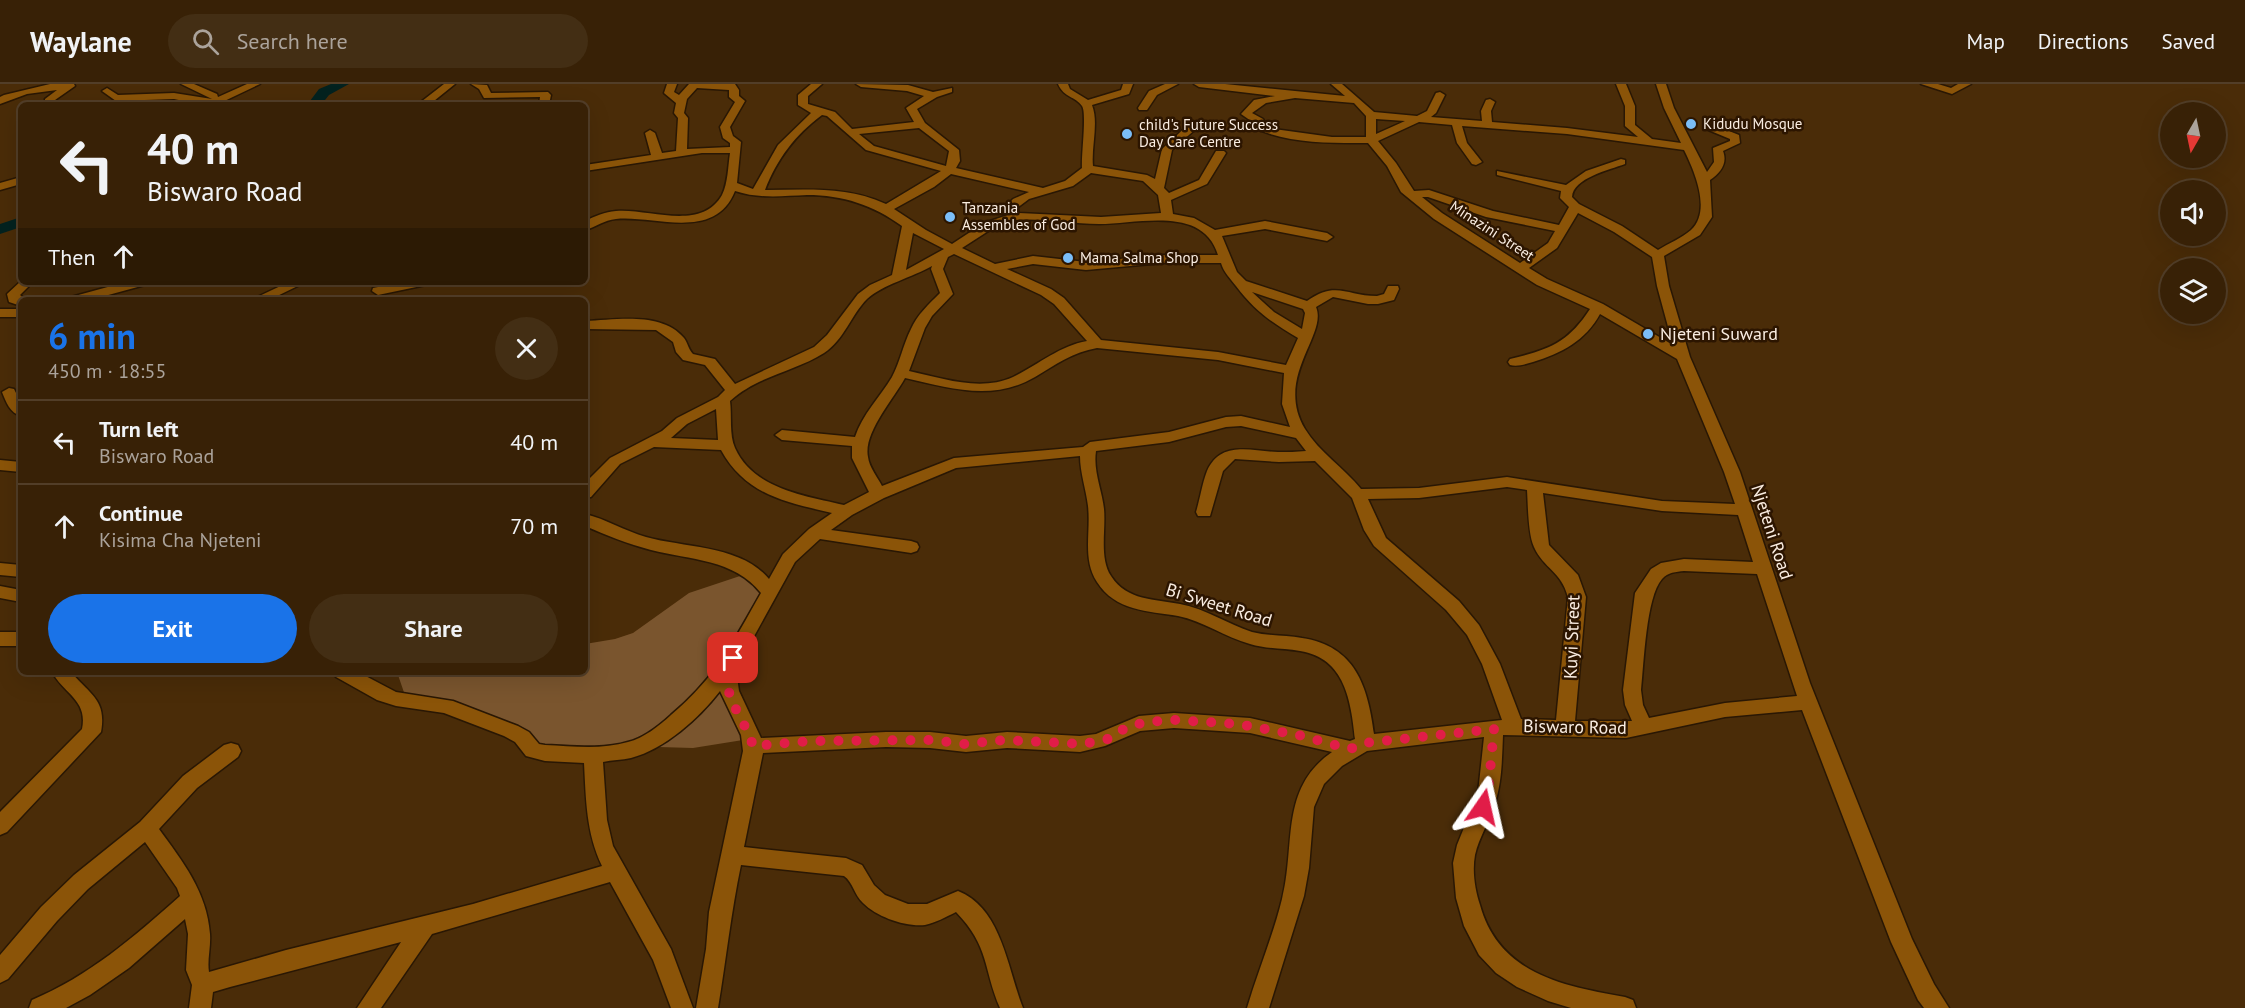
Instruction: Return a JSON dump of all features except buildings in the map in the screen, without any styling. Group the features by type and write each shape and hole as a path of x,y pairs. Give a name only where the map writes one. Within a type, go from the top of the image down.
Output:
{"street":[{"path":"186,84 215,102"},
{"path":"219,102 255,84"},
{"path":"427,102 450,84"},
{"path":"476,84 483,87 488,96 541,93 546,95 545,102"},
{"path":"541,93 552,84"},
{"path":"672,84 669,93 680,101"},
{"path":"817,84 807,90 802,101 808,108 834,115 849,132 870,148 949,170 1046,192"},
{"path":"861,84 908,86 933,95"},
{"path":"1063,84 1066,91 1086,103 1090,113 1086,152 1088,169"},
{"path":"1086,103 1125,92 1128,84"},
{"path":"1143,108 1153,93 1173,84"},
{"path":"1199,84 1242,87 1295,96 1357,100"},
{"path":"1304,84 1295,96 1266,99 1246,114 1259,121 1261,127 1272,132 1332,140 1371,140 1420,119 1434,110 1440,96"},
{"path":"1336,84 1357,100 1371,115 1487,123 1688,147"},
{"path":"1621,84 1630,106 1630,126 1650,141"},
{"path":"1621,162 1586,176 1568,189 1565,194 1566,198 1575,207 1618,229 1658,255 1696,232 1703,225 1706,218 1704,178 1668,108 1661,84"},
{"path":"1926,84 1952,91 1966,84"},
{"path":"0,101 31,90 71,85"},
{"path":"50,102 52,96 71,85"},
{"path":"588,224 602,217 621,213 677,221 702,214 718,206 728,195 736,150 736,142 728,138 725,128 740,105 740,101 734,97 733,88 695,85 680,101 679,113 683,118 681,153"},
{"path":"887,209 899,198 931,184 949,170 955,155 954,150 921,125 911,108 933,95 948,90"},
{"path":"107,91 116,98 174,96 211,102"},
{"path":"1487,123 1486,111 1490,102"},
{"path":"757,194 763,179 788,138 819,112"},
{"path":"1371,115 1371,140"},
{"path":"1593,119 1598,135"},
{"path":"1457,121 1455,130 1476,162"},
{"path":"849,132 921,125"},
{"path":"1158,189 1167,149 1194,125"},
{"path":"1704,178 1720,164 1721,157 1717,150 1735,143 1735,137 1732,134 1710,127"},
{"path":"650,133 657,156"},
{"name":"Minazini Street","path":"1371,140 1392,165 1400,183 1411,195 1453,226 1558,291 1598,307 1683,357"},
{"path":"588,168 681,153 736,150"},
{"path":"1166,198 1203,182 1220,153"},
{"path":"1088,169 1147,178 1166,198 1167,215"},
{"path":"1016,217 1011,208 1017,200 1075,182 1088,169"},
{"path":"1501,173 1568,189"},
{"path":"0,187 18,181"},
{"path":"731,185 757,194 821,192 866,200 887,209 948,252 995,268 1046,292 1059,301 1097,344"},
{"path":"1411,195 1429,193 1471,208 1561,228"},
{"path":"1520,268 1539,257 1553,245 1575,207"},
{"path":"1453,226 1471,208"},
{"path":"588,490 615,461 668,434 692,416 728,396 819,350 867,292 898,279 948,252 984,226 1016,217 1110,220 1167,215 1184,219 1213,234 1219,241 1233,279 1241,284 1309,306 1312,313 1311,322 1290,370 1289,404 1294,420 1316,456 1341,476 1358,494 1372,531 1381,542 1428,582 1473,629 1484,649 1504,728 1488,793 1465,854 1465,885 1469,915 1485,944 1504,967 1527,982 1568,997 1625,1008"},
{"path":"898,279 909,224"},
{"path":"1213,234 1265,225 1327,237"},
{"path":"878,494 860,458 861,442 866,426 885,401 901,373 918,328 927,314 947,294 938,269 948,252"},
{"name":"Njeteni Road","path":"1658,255 1663,286 1683,357 1732,472 1808,702 1902,942 1926,992 1938,1008"},
{"path":"995,268 1033,260 1086,266 1163,259 1225,260"},
{"path":"1241,284 1246,295 1259,306 1306,337"},
{"path":"18,301 14,299 14,294 24,285"},
{"path":"87,297 129,285"},
{"path":"265,297 293,285"},
{"path":"377,291 406,285"},
{"path":"1309,306 1326,293 1336,292 1372,300 1389,297 1393,289"},
{"path":"1515,362 1544,355 1561,346 1584,329 1598,307"},
{"path":"0,313 18,313"},
{"path":"588,325 649,324 661,327 679,340 683,352 688,357 710,362 728,396 726,445 746,476 759,485 796,499 846,511"},
{"path":"901,373 968,387 996,388 1019,380 1068,350 1081,345 1097,344 1219,356 1290,370"},
{"path":"8,392 18,408"},
{"path":"347,675 384,695 405,701 446,706 511,731 522,737 533,750 559,754 592,754 630,750 667,730 704,698 727,669 789,558 815,533 846,511 878,494 954,463 1087,451 1090,447 1169,437 1226,422 1242,421 1302,435"},
{"path":"782,435 861,442"},
{"path":"649,443 726,445"},
{"name":"Bi Sweet Road","path":"1087,451 1098,527 1097,559 1102,577 1118,594 1133,602 1189,612 1250,637 1313,647 1335,656 1346,668 1362,710 1358,746"},
{"path":"1204,512 1215,471 1222,460 1230,455 1239,453 1279,457 1316,456"},
{"path":"1358,494 1419,493 1465,486 1508,483 1662,506 1745,510"},
{"name":"Kuyi Street","path":"1534,486 1540,545 1572,579 1577,597 1572,637 1571,685 1565,729"},
{"path":"588,520 649,544 710,555 727,561 759,578 770,593"},
{"path":"815,533 911,547"},
{"path":"1644,726 1634,705 1632,690 1644,593 1657,573 1667,567 1684,565 1762,568"},
{"path":"0,569 18,571"},
{"path":"0,639 18,639"},
{"path":"707,1008 717,949 720,912 751,769 753,746 748,729 726,685 727,669"},
{"path":"0,826 92,729 91,705 64,675"},
{"name":"Biswaro Road","path":"1358,746 1504,728 1626,730 1725,710 1808,702"},
{"path":"753,746 824,741 931,740 965,744 1005,740 1083,744 1108,739 1127,727 1146,722 1174,720 1238,724 1358,746"},
{"path":"1261,997 1297,880 1306,800 1312,785 1321,773 1358,746"},
{"path":"0,972 49,914 81,882 147,828 190,782 231,751"},
{"path":"592,754 597,820 603,847 663,956 682,1008"},
{"path":"147,828 186,883 192,899 199,934 196,970 203,985 201,1008"},
{"path":"731,855 837,865 852,869 859,875 866,892 876,901 893,910 909,914 924,915 958,901 965,906 992,947 1002,988 1012,1008"},
{"path":"203,985 261,966 284,963 342,945 425,926 615,871"},
{"path":"40,1008 66,998 111,968 146,941 192,899"},
{"path":"368,1008 425,926"}],"shaded area":[{"path":"743,575 766,592 730,654 743,740 693,748 624,746 538,748 471,719 408,704 398,675 588,675 588,644 633,633 689,593"}],"waterway":[{"path":"316,102 324,92 342,84"},
{"path":"0,229 18,223"}],"place":[{"name":"Kidudu Mosque","path":"1691,124"},
{"name":"child's Future Success Day Care Centre","path":"1127,134"},
{"name":"Tanzania Assembles of God","path":"950,217"},
{"name":"Mama Salma Shop","path":"1068,258"},
{"name":"Njeteni Suward","path":"1648,334"}],"route":[{"path":"733,658 727,669 726,685 748,729 753,746 812,741 931,740 965,744 1005,740 1083,744 1108,739 1127,727 1146,722 1174,720 1238,724 1298,735 1350,749 1365,743 1494,729 1488,793 1483,807"}]}
